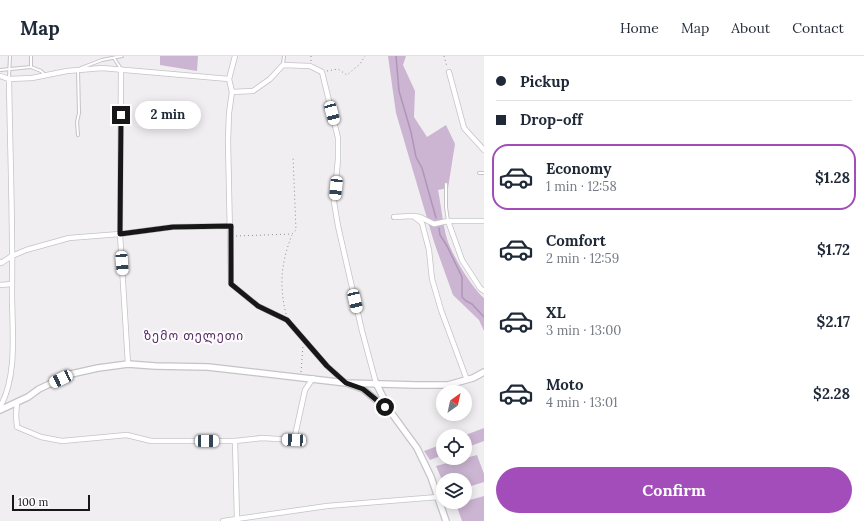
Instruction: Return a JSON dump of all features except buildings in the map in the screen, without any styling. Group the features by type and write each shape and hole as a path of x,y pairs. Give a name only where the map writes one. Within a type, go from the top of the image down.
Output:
{"street":[{"path":"235,56 229,79 232,92 229,113 228,141 231,226 231,284 258,306 287,320 327,366 346,383 363,389 390,412 418,448 436,491"},
{"path":"232,92 253,91 270,79 283,66 310,66 322,72 338,138 338,158 334,202 337,218 362,331 376,383 390,412"},
{"path":"0,76 9,79 32,78 78,69 102,68 229,79"},
{"path":"121,70 120,234 128,364"},
{"path":"449,72 464,128 484,150"},
{"path":"0,407 6,397 12,372 9,79"},
{"path":"413,216 422,223 429,250 432,279 441,310 467,380"},
{"path":"394,217 420,217 434,224 448,221 484,221"},
{"path":"448,221 462,260 480,288 484,291"},
{"path":"0,262 1,263 26,250 69,238 120,234 173,227 231,226"},
{"path":"0,286 12,284"},
{"path":"0,410 71,374 98,368 128,364 208,367 346,383 448,385 467,380 484,372"},
{"path":"17,402 17,427 41,437 62,441 127,435 151,441 236,441 262,438 294,440 306,390 313,378"},
{"path":"369,394 376,383"},
{"path":"236,441 237,518"},
{"path":"223,521 327,506 436,497"},
{"path":"442,509 446,521"}],"lane":[{"path":"9,79 10,56"},
{"path":"31,56 31,67"},
{"path":"78,135 78,69 102,60 122,56"},
{"path":"283,66 284,56"},
{"path":"114,58 121,70"},
{"path":"0,70 31,67 41,71 45,75"},
{"path":"479,172 484,173"},
{"path":"446,184 446,207 448,221"}],"path":[{"path":"322,72 338,70 347,75 360,64 365,56"},
{"path":"444,56 449,72"},
{"path":"287,320 282,293 282,270 285,252 292,234 296,230 293,156"},
{"path":"231,236 292,234"},
{"path":"300,377 304,339"}],"shaded area":[{"path":"160,56 198,56 197,71 160,65"},
{"path":"388,56 406,56 403,65 415,91 414,117 427,137 446,125 455,144 448,188 438,190 447,239 468,279 484,298 484,331 479,320 453,295 434,242 396,113"},
{"path":"484,428 484,441 472,445 472,433"},
{"path":"436,447 436,458 430,460 424,451"},
{"path":"477,455 484,474 484,482 472,486 472,473 439,473 436,466 472,465 472,456"},
{"path":"484,496 484,521 462,521 458,509 472,509 472,499"}],"waterway":[{"path":"396,56 399,91 411,132 416,157 422,168 436,218"},
{"path":"439,228 440,235 462,277 462,297 472,304 484,317"}],"district":[{"name":"ზემო თელეთი","path":"194,335"}],"route":[{"path":"121,115 120,234 173,227 231,226 231,284 258,306 287,320 327,366 346,383 363,389 385,407"}]}
